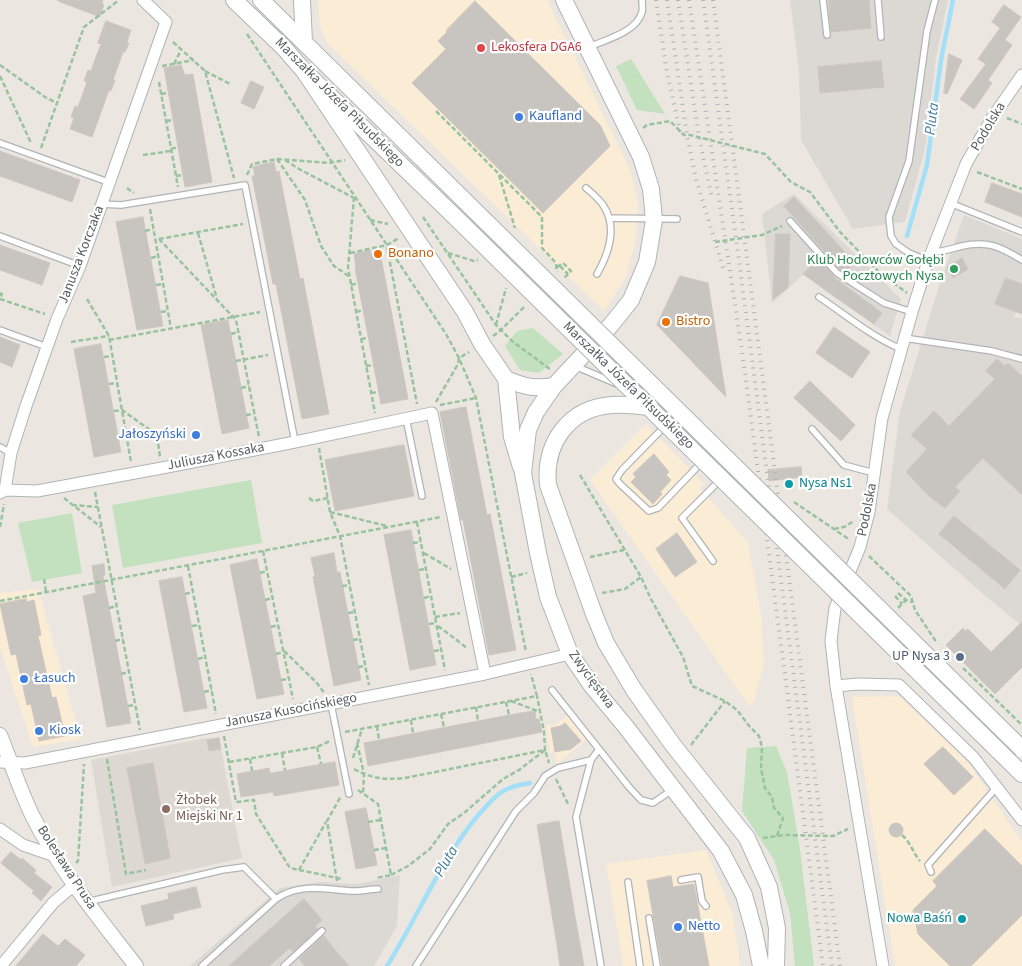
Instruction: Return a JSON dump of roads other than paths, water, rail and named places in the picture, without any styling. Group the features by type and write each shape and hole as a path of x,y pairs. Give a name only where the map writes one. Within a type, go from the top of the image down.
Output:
{"main road":[{"name":"Marszałka Józefa Piłsudskiego","path":"234,0 284,48 304,71 650,407 1022,774"},
{"name":"Marszałka Józefa Piłsudskiego","path":"261,0 1022,749"},
{"name":"Marszałka Józefa Piłsudskiego","path":"302,0 304,42"},
{"path":"564,0 641,157 651,189 654,220"},
{"path":"304,71 465,312 482,344 506,379 512,437 523,472"},
{"name":"Zwycięstwa","path":"654,220 651,247 640,284 631,300 611,325 558,382 536,412 528,430 523,472 548,597 570,654 592,686 721,851 744,895 761,966"},
{"path":"506,379 537,388 558,382"},
{"path":"650,407 611,405 587,411 562,429 547,462 548,485 606,643 634,690 680,753 747,838 769,887 777,928 776,966"}],"street":[{"name":"Janusza Korczaka","path":"2,491 11,453 47,347 80,266 108,182 166,22 143,0"},
{"name":"Podolska","path":"883,966 836,686 831,641 835,608 860,547 869,512 882,418 930,256 965,168 996,114 1022,75"},
{"name":"Juliusza Kossaka","path":"2,491 37,491 162,468 406,418 433,409 452,516 485,674"},
{"name":"Janusza Kusocińskiego","path":"6,762 25,763 447,682 570,654"},
{"path":"836,686 858,684 899,685 974,758 1022,820"},
{"name":"Bolesława Prusa","path":"0,735 6,762 55,856 87,902 136,966"},
{"path":"0,829 23,845 55,856"},
{"path":"1,966 53,903 74,884"}],"lane":[{"path":"587,48 628,30 638,21 642,11 642,0"},
{"path":"823,0 827,36"},
{"path":"878,0 881,37"},
{"path":"935,0 928,32 908,161 889,217 891,236 896,244 909,253 930,256 983,243 1000,248 1022,260"},
{"path":"0,143 108,182"},
{"path":"101,204 121,205 245,186 295,442"},
{"path":"586,188 603,204 610,218 611,239 606,258 597,274"},
{"path":"950,203 1022,232"},
{"path":"610,218 677,219"},
{"path":"790,221 837,273 884,303 912,312"},
{"path":"0,236 80,266"},
{"path":"819,297 882,341 992,351 1022,359"},
{"path":"0,330 47,347"},
{"path":"574,365 619,385 718,482 682,518 713,561"},
{"path":"406,418 422,496"},
{"path":"663,428 622,470 616,479 631,495 649,512 658,508 700,464"},
{"path":"812,429 844,466 875,473"},
{"path":"0,447 11,453"},
{"path":"552,690 641,800 653,803 674,789"},
{"path":"331,704 347,768 349,794"},
{"path":"599,749 591,760 576,817 601,966"},
{"path":"416,966 516,811 534,793 545,776 558,768 591,760"},
{"path":"931,872 928,864 997,787"},
{"path":"87,902 222,870 244,867 276,899"},
{"path":"681,880 698,877 702,901 706,906"},
{"path":"628,882 640,966"},
{"path":"202,966 276,899 287,892 298,889 330,888 355,891 378,889"},
{"path":"649,918 657,966"},
{"path":"284,966 322,931"}],"waterway":[{"name":"Pluta","path":"907,236 927,165 941,60 953,0"},
{"name":"Pluta","path":"387,966 450,854 475,819 502,792 530,783"}],"railway":[{"path":"656,0 667,73 681,135"},
{"path":"667,0 687,135 696,179 724,271"},
{"path":"678,0 699,137 712,199"},
{"path":"689,0 742,351 790,712"},
{"path":"703,0 832,966"},
{"path":"713,0 840,966"},
{"path":"789,707 823,966"}],"place":[{"name":"Lekosfera DGA6","path":"481,48"},
{"name":"Kaufland","path":"519,117"},
{"name":"Bonano","path":"378,254"},
{"name":"Klub Hodowców Gołębi Pocztowych Nysa","path":"954,269"},
{"name":"Bistro","path":"666,322"},
{"name":"Jałoszyński","path":"196,435"},
{"name":"Nysa Ns1","path":"789,484"},
{"name":"UP Nysa 3","path":"960,657"},
{"name":"Łasuch","path":"24,679"},
{"name":"Kiosk","path":"39,731"},
{"name":"Żłobek Miejski Nr 1","path":"166,809"},
{"name":"Nowa Baśń","path":"962,919"},
{"name":"Netto","path":"678,927"}]}
